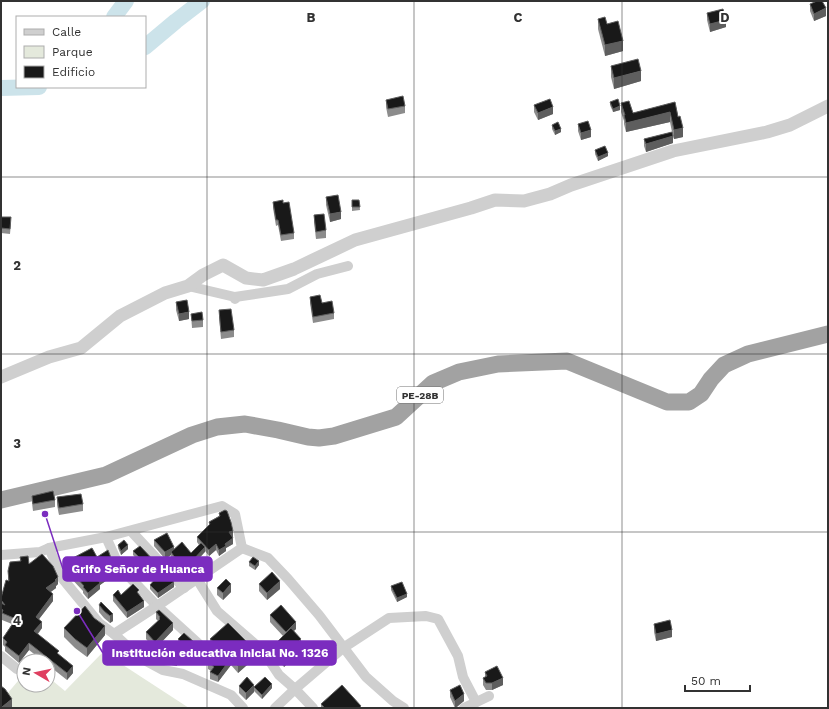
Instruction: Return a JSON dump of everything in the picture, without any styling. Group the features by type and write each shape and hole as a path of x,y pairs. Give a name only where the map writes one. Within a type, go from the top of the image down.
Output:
{"highway":[{"name":"PE-28B","path":"1,500 106,475 192,435 217,427 245,424 319,438 334,436 396,417 433,383 459,372 498,364 567,361 667,402 689,402 701,394 711,379 724,365 748,354 828,334"}],"street":[{"path":"1,377 49,357 81,348 120,316 165,293 188,286 203,275 223,265 246,278 263,280 294,268 355,240 495,200 524,201 550,194 578,182 673,150 767,132 790,125 828,106"},
{"path":"188,286 235,298 288,289 317,274 348,266"},
{"path":"1,555 40,552 49,548 106,538 152,524 222,506 235,514 242,548"},
{"path":"131,531 184,588"},
{"path":"106,538 119,566 157,606 212,656"},
{"path":"49,548 62,578 99,623 114,634 139,657 163,670 183,674 231,695 243,708"},
{"path":"114,634 242,548"},
{"path":"242,548 268,558 319,615 366,677 393,701 404,708"},
{"path":"197,579 217,611 263,651 279,675 313,708"},
{"path":"275,708 343,648 389,618 426,616 438,619 458,656 463,676 476,702"},
{"path":"1,656 16,668"},
{"path":"464,708 489,696"}],"green space":[{"path":"103,652 189,708 1,708 1,701 16,683 16,693 56,693 56,684 65,691"}],"building":[{"path":"817,1 822,1 826,8 814,14 810,4"},
{"path":"723,9 726,20 710,24 707,13"},
{"path":"605,17 607,24 618,21 623,41 605,45 598,19"},
{"path":"638,59 641,71 614,78 611,66"},
{"path":"403,96 405,106 388,109 386,100"},
{"path":"550,99 553,107 538,113 534,105"},
{"path":"618,99 620,106 613,109 610,102"},
{"path":"629,101 633,113 675,102 678,117 680,116 683,128 674,130 670,112 626,123 621,103"},
{"path":"588,121 591,130 581,133 578,124"},
{"path":"558,122 561,129 555,131 552,125"},
{"path":"672,132 673,136 646,144 644,139"},
{"path":"605,146 608,153 598,157 595,150"},
{"path":"338,195 341,212 330,214 326,197"},
{"path":"283,200 283,203 289,202 294,233 281,235 278,220 276,220 273,202"},
{"path":"352,200 359,200 360,207 352,207"},
{"path":"324,214 326,230 316,232 314,215"},
{"path":"1,217 11,217 10,229 1,228"},
{"path":"320,295 322,303 332,301 334,313 313,317 310,297"},
{"path":"187,300 189,312 179,314 176,302"},
{"path":"231,309 234,330 221,332 219,310"},
{"path":"202,312 203,320 192,321 191,314"},
{"path":"53,491 55,500 33,504 32,496"},
{"path":"81,494 83,504 59,508 57,497"},
{"path":"225,510 227,511 231,522 233,531 229,532 233,538 225,544 226,546 219,550 216,544 209,550 197,537 210,524 209,522 220,516 219,513"},
{"path":"167,533 174,547 165,552 154,540"},
{"path":"124,540 128,545 121,551 118,545"},
{"path":"182,542 191,553 201,543 205,547 193,560 182,568 171,552"},
{"path":"140,546 174,582 158,593 150,585 156,578 152,572 153,571 133,551"},
{"path":"92,548 97,557 108,550 113,563 117,567 98,580 100,583 88,593 64,561"},
{"path":"42,554 53,566 58,577 55,580 56,581 46,588 53,594 36,617 42,622 34,631 59,651 57,653 73,666 67,673 56,664 56,653 42,653 29,643 21,653 16,654 5,645 7,642 3,638 16,619 2,613 3,610 1,609 1,603 5,605 1,598 6,580 9,581 8,571 10,562 21,561 20,557 28,556 29,564"},
{"path":"253,557 259,561 255,566 249,562"},
{"path":"272,572 280,581 267,593 259,584"},
{"path":"226,579 231,584 223,593 217,588"},
{"path":"402,582 407,594 397,598 391,586"},
{"path":"133,584 139,590 137,592 144,601 127,612 113,595 118,590 121,595"},
{"path":"101,602 113,614 110,616 104,611 99,605"},
{"path":"281,605 296,622 286,632 270,615"},
{"path":"85,606 94,618 105,626 87,648 64,628"},
{"path":"159,610 173,623 155,642 146,632 160,619 156,612"},
{"path":"670,620 672,630 656,634 654,624"},
{"path":"228,623 256,651 238,666 231,658 218,676 210,672 214,667 208,662 218,651 217,645 210,639"},
{"path":"291,628 301,639 284,656 274,645"},
{"path":"184,633 194,642 176,660 167,658 177,648 175,645 180,641 178,639"},
{"path":"497,666 503,678 492,683 486,683 483,678 487,676 485,672"},
{"path":"247,677 254,685 246,693 239,686"},
{"path":"265,677 272,684 262,695 254,687"},
{"path":"342,685 361,706 359,708 325,708 321,704"},
{"path":"460,685 464,694 455,701 450,690"},
{"path":"1,686 12,699 2,707 1,706"}],"waterway":[{"path":"115,16 126,1"},
{"path":"146,46 202,1"},
{"path":"1,88 16,88"}],"place":[{"name":"Grifo Señor de Huanca","path":"45,514"},
{"name":"Institución educativa inicial No. 1326","path":"77,611"}]}
